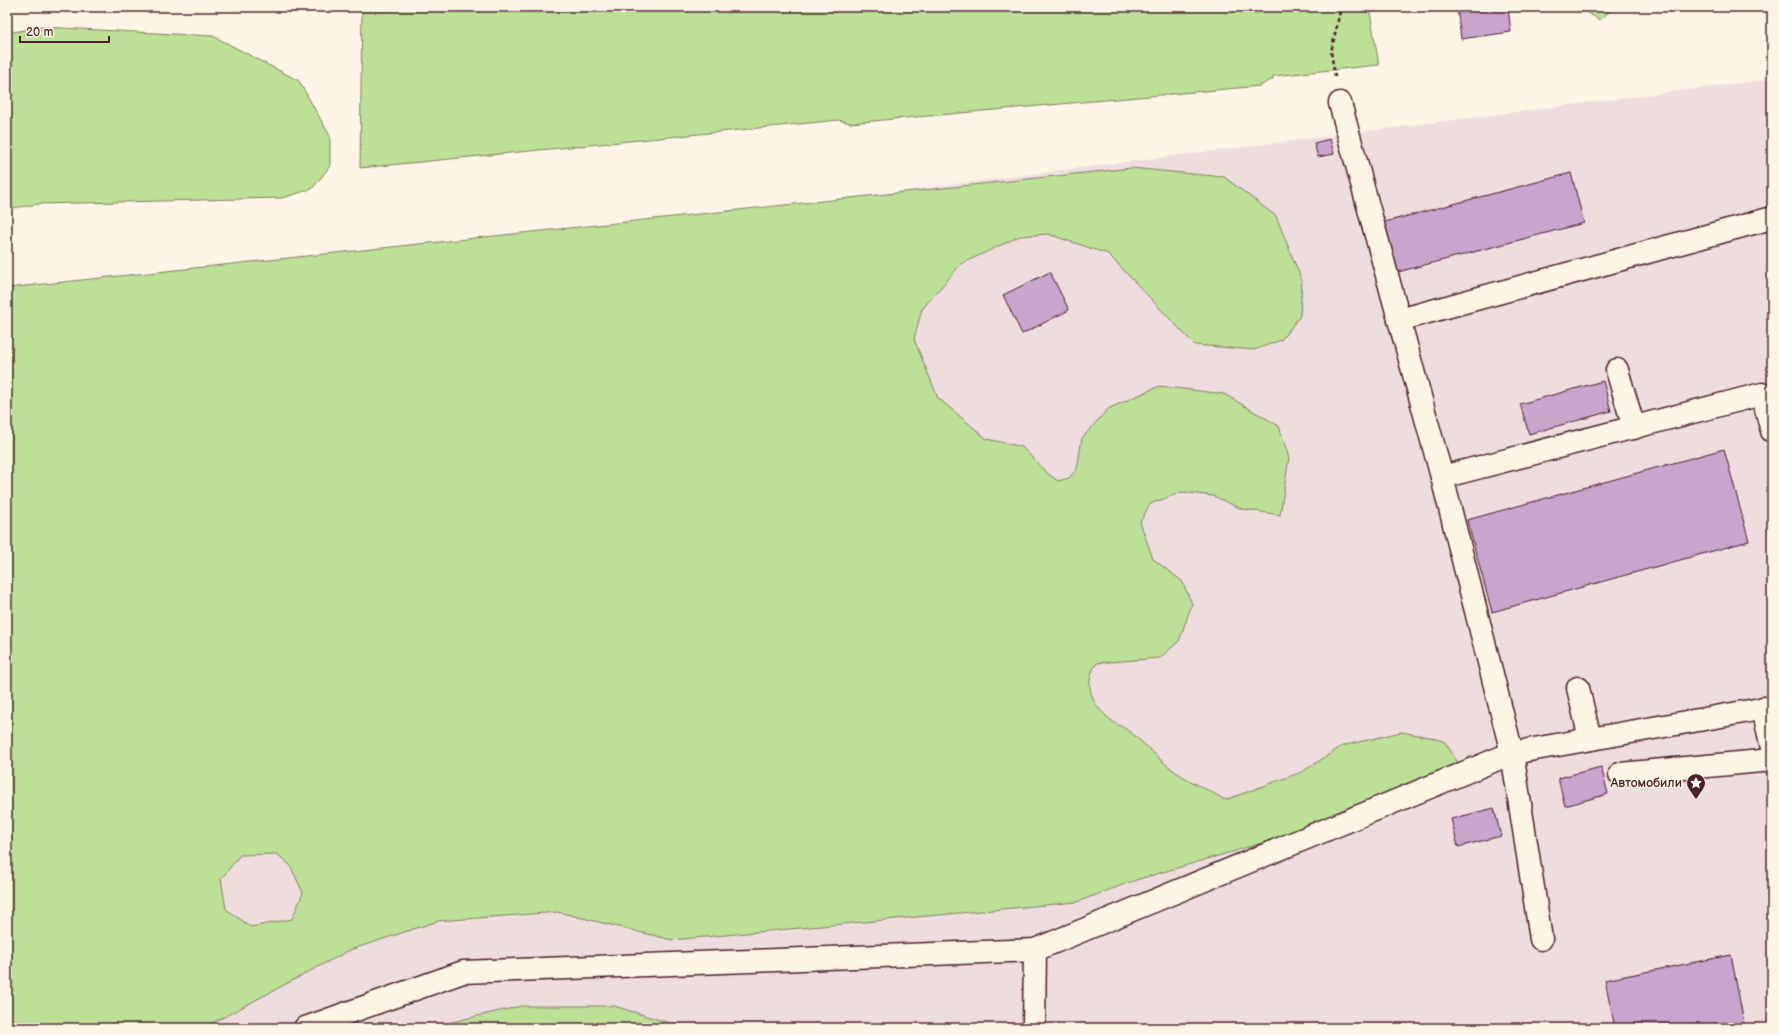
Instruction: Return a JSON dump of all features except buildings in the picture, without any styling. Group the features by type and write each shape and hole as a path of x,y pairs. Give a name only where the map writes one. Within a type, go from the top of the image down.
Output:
{"lane":[{"path":"1340,103 1442,477 1512,752 1541,939"},
{"path":"1399,320 1772,218"},
{"path":"1618,370 1634,428"},
{"path":"1442,477 1762,394 1772,431"},
{"path":"1578,688 1590,739"},
{"path":"305,1028 463,972 1035,950 1512,752 1768,707 1772,748"},
{"path":"1620,774 1772,760"},
{"path":"1034,1028 1035,950"}],"path":[{"path":"1340,103 1331,52 1341,7"}],"shaded area":[{"path":"1772,79 1772,1028 7,1028 7,306"}],"green space":[{"path":"362,7 1369,7 1379,65 1273,76 1273,79 1260,86 850,123 839,120 360,168"},
{"path":"1577,7 1614,7 1600,20"},
{"path":"42,27 213,36 299,81 330,136 330,166 312,189 282,198 39,204 7,209 7,33"},
{"path":"1131,168 1224,177 1276,216 1302,281 1300,316 1281,340 1254,350 1195,345 1108,254 1048,234 1020,236 961,264 922,309 914,339 938,398 987,439 1022,447 1047,473 1058,481 1069,478 1077,469 1082,438 1108,409 1159,386 1224,394 1279,426 1289,458 1280,515 1242,509 1213,496 1182,492 1150,504 1140,522 1153,559 1182,581 1192,604 1179,641 1160,658 1097,663 1090,679 1090,687 1091,694 1099,709 1112,721 1126,729 1169,767 1225,800 1302,772 1342,746 1401,732 1430,737 1445,742 1457,761 1457,774 1436,792 1136,880 1077,902 672,940 558,912 438,921 350,950 203,1028 7,1028 7,288","holes":["277,854 290,865 303,893 292,919 251,927 226,909 221,879 240,855"]},
{"path":"521,1006 614,1006 686,1028 426,1028"}],"place":[{"name":"Автомобили","path":"1696,800"}]}
